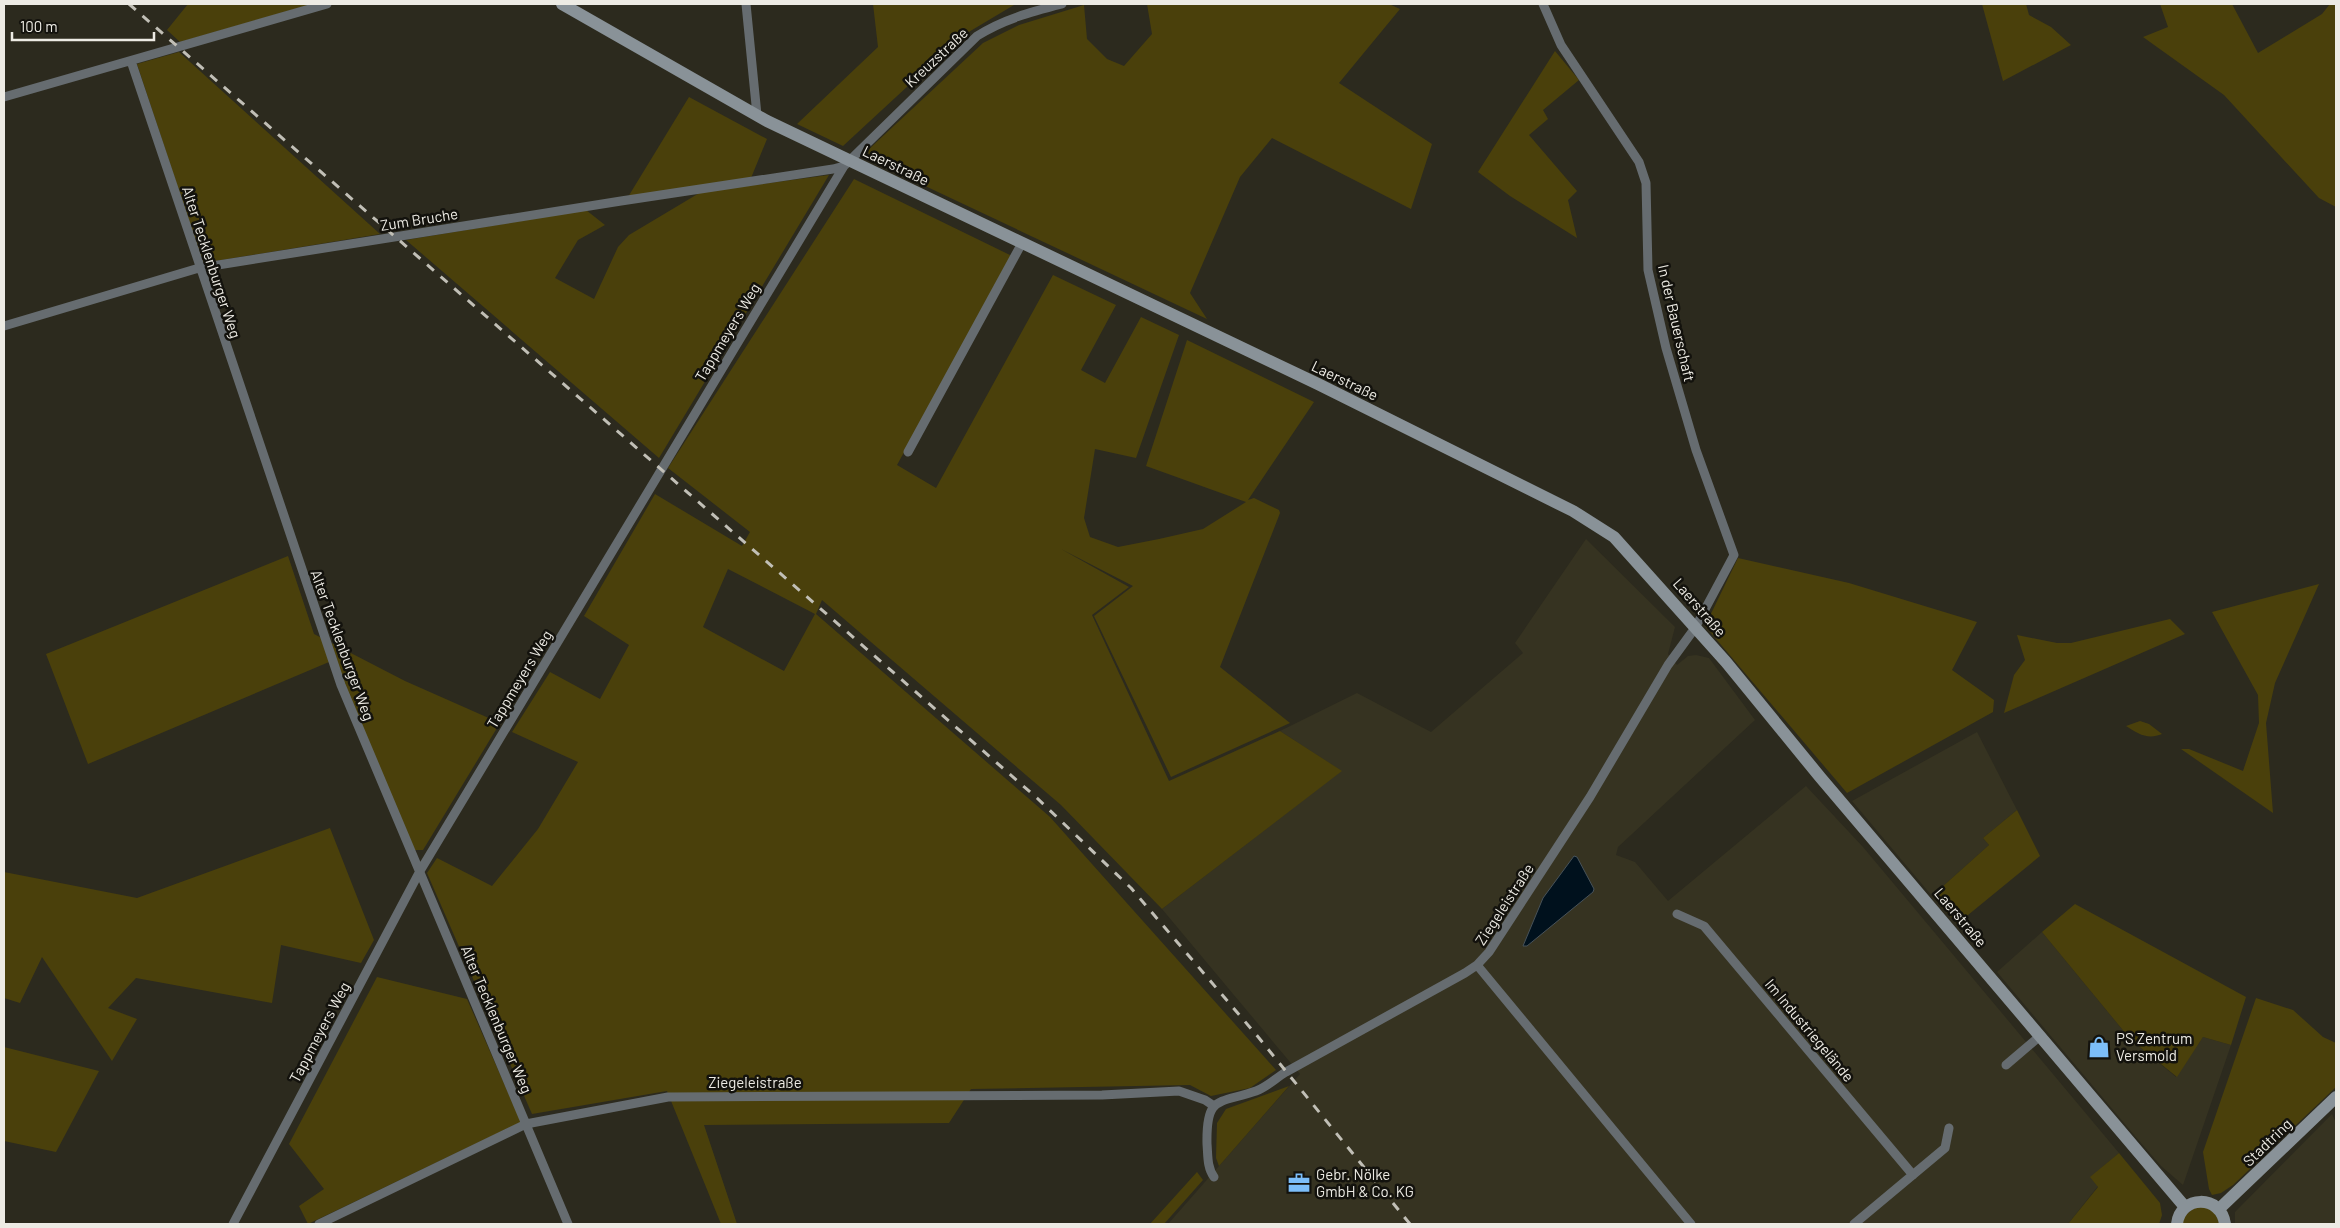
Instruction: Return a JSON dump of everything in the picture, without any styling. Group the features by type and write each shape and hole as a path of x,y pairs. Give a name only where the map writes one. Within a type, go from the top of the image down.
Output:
{"main road":[{"name":"Laerstraße","path":"562,4 756,115 846,163 1022,243 1318,384 1573,511 1614,537 1696,628 2185,1207"},
{"name":"Stadtring","path":"2219,1208 2336,1097"},
{"path":"2177,1224 2180,1214 2185,1207 2195,1202 2206,1201 2219,1208 2225,1224"}],"street":[{"path":"4,97 327,4"},
{"path":"746,4 756,115"},
{"name":"Kreuzstraße","path":"846,163 977,36 997,24 1017,16 1062,4"},
{"name":"In der Bauerschaft","path":"1544,4 1561,45 1639,162 1646,183 1648,270 1666,348 1696,450 1734,555 1696,628"},
{"name":"Alter Tecklenburger Weg","path":"131,61 341,685 568,1224"},
{"name":"Zum Bruche","path":"4,326 200,268 621,200 833,169 846,163"},
{"name":"Tappmeyers Weg","path":"233,1224 420,870 846,163"},
{"path":"908,452 1022,243"},
{"name":"Ziegeleistraße","path":"319,1224 526,1124 668,1097 1102,1095 1179,1091 1205,1100 1214,1106 1220,1100 1259,1090 1286,1072 1477,965 1489,952 1590,796 1668,665 1696,628"},
{"name":"Im Industriegelände","path":"1677,914 1704,926 1913,1175"},
{"path":"1477,965 1691,1224"},
{"path":"2006,1065 2040,1036"},
{"path":"1214,1106 1207,1122 1209,1165 1214,1177"},
{"path":"1854,1224 1946,1148 1949,1128"}],"shaded area":[{"path":"188,4 313,4 180,42 167,30"},
{"path":"873,4 1014,5 962,36 843,146 797,124 878,47"},
{"path":"1147,4 1389,4 1400,9 1339,83 1432,144 1411,209 1272,138 1240,177 1190,293 1207,319 870,160 868,150 983,43 1019,25 1084,5 1087,39 1107,59 1124,66 1152,34"},
{"path":"1982,4 2026,4 2029,15 2051,27 2071,45 2003,81"},
{"path":"2160,4 2232,4 2258,53 2322,14 2330,4 2336,4 2336,207 2319,198 2224,95 2143,37 2168,27"},
{"path":"1555,51 1579,80 1543,110 1548,119 1529,135 1577,191 1568,200 1577,238 1510,196 1478,172"},
{"path":"179,52 380,234 203,263 137,64"},
{"path":"689,97 767,139 751,178 628,197"},
{"path":"829,175 659,458 406,240 586,210 605,225 578,240 555,278 594,299 618,247 629,235 701,192"},
{"path":"854,179 1012,256 897,465 936,488 1053,275 1116,305 1081,370 1105,383 1141,317 1179,335 1136,458 1095,449 1084,518 1090,537 1118,547 1159,539 1203,529 1246,502 1146,466 1187,340 1314,402 1248,500 1254,498 1279,510 1280,513 1220,667 1290,723 1171,777 1094,616 1133,586 1061,549 1129,587 1092,615 1169,781 1280,731 1342,771 1162,909 1061,805 822,600 816,614 1050,817 1276,1070 1250,1088 1211,1096 1190,1085 971,1089 949,1123 704,1125 737,1224 721,1224 667,1091 532,1114 427,873 437,858 492,886 538,829 578,762 512,732 550,672 600,699 629,645 584,616 655,494 742,546 750,532 668,468","holes":["728,569 815,614 784,671 703,627"]},
{"path":"1586,539 1675,627 1668,654 1677,665 1688,656 1696,655 1709,658 1755,720 1618,847 1616,855 1635,862 1668,901 1806,786 1863,847 2119,1153 2091,1177 2098,1186 2068,1224 1168,1224 1300,1074 1162,909 1341,771 1280,731 1357,693 1431,732 1523,653 1515,643"},
{"path":"288,556 314,634 405,681 500,723 423,850 415,850 329,662 88,764 46,654"},
{"path":"1738,558 1849,583 1977,622 1952,670 1994,700 1993,712 1847,793 1705,626"},
{"path":"2319,584 2275,683 2266,723 2273,813 2181,749 2189,749 2243,771 2259,723 2258,695 2212,612"},
{"path":"2170,619 2185,634 2004,713 2014,675 2025,660 2017,635 2057,643 2071,643"},
{"path":"2140,721 2149,724 2162,734 2157,736 2143,735 2126,726"},
{"path":"1977,732 2017,810 1983,838 1989,845 1932,896 1852,801"},
{"path":"2017,810 2040,856 1957,924 1932,896 1989,845 1983,838"},
{"path":"330,828 374,940 361,963 281,945 272,1003 136,978 108,1008 137,1019 112,1061 42,957 20,1003 4,998 4,872 137,898"},
{"path":"2075,904 2246,997 2231,1045 2203,1037 2177,1077 2131,1040 2042,932"},
{"path":"2042,932 2131,1040 2176,1077 2203,1037 2231,1045 2183,1185 2161,1166 1997,972"},
{"path":"377,977 467,999 521,1122 308,1224 299,1206 324,1189 289,1144"},
{"path":"2256,998 2293,1010 2323,1037 2336,1043 2336,1087 2233,1185 2221,1193 2212,1195 2209,1189 2203,1152"},
{"path":"4,1047 99,1071 56,1152 4,1141"},
{"path":"1289,1086 1219,1166 1216,1158 1217,1123 1226,1109"},
{"path":"2332,1114 2336,1123 2336,1224 2235,1224 2235,1212"},
{"path":"2119,1153 2160,1203 2162,1215 2159,1224 2068,1224 2098,1187 2090,1177"},
{"path":"1197,1172 1203,1180 1164,1224 1150,1224"},
{"path":"2197,1206 2212,1209 2221,1224 2181,1224 2184,1216"}],"water":[{"path":"1574,856 1577,857 1594,889 1593,892 1527,946 1523,946 1543,898"}],"railway":[{"path":"129,4 1037,798 1131,888 1259,1038 1410,1224"}],"place":[{"name":"PS Zentrum Versmold","path":"2099,1047"},
{"name":"Gebr. Nölke GmbH & Co. KG","path":"1299,1183"}]}
